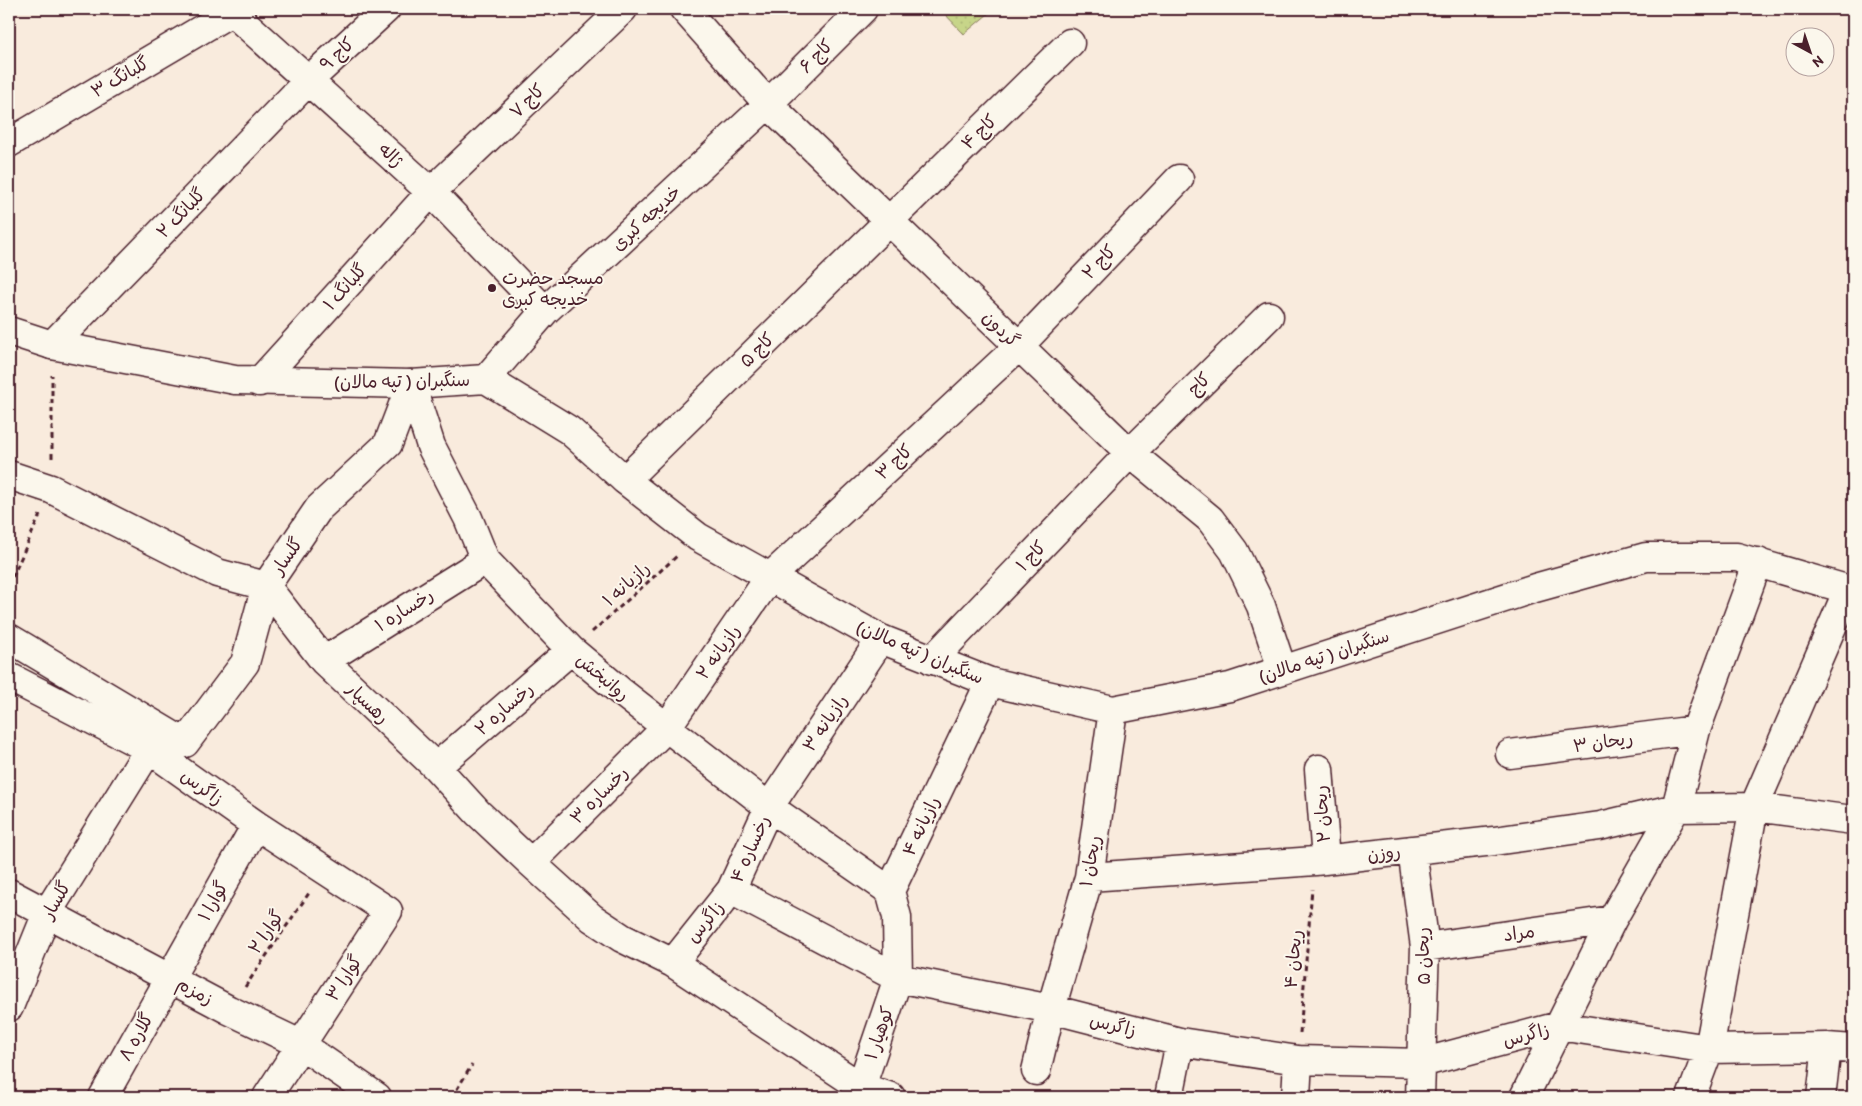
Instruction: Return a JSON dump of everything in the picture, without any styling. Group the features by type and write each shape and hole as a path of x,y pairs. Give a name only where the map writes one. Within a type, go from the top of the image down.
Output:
{"street":[{"name":"کاج ۹","path":"309,80 386,9"},
{"name":"کاج ۷","path":"432,192 623,9"},
{"name":"گردون","path":"684,9 768,104 888,221 1130,453 1210,520 1234,551 1261,606 1282,669"},
{"name":"کاج ۶","path":"768,104 864,9"},
{"name":"ژاله","path":"232,10 432,192 545,311"},
{"name":"گلبانگ ۳","path":"9,142 232,10"},
{"name":"کاج ۴","path":"888,221 1070,43"},
{"name":"گلبانگ ۲","path":"52,346 309,80"},
{"name":"خدیجه کبری","path":"486,378 545,311 768,104"},
{"name":"کاج ۲","path":"1018,346 1179,179"},
{"name":"گلبانگ ۱","path":"259,382 432,192"},
{"name":"کاج ۵","path":"625,480 888,221"},
{"name":"کاج","path":"1130,453 1269,316"},
{"name":"سنگبران ( تپه مالان)","path":"9,331 52,346 235,380 411,384 486,378 569,430 625,480 698,538 880,639 990,682 1113,710 1230,687 1535,588 1646,557 1737,557 1850,591"},
{"name":"کاج ۳","path":"769,578 1018,346"},
{"name":"روانبخش","path":"411,384 431,446 468,518 485,560 572,650 620,692 769,807 890,891"},
{"name":"گلسار","path":"185,743 245,663 266,586 319,508 388,444 411,384"},
{"name":"کاج ۱","path":"932,660 1130,453"},
{"path":"9,475 52,489 217,573 266,586"},
{"name":"رخساره ۱","path":"324,661 485,560"},
{"path":"1524,1097 1612,920 1676,808 1696,730 1758,562"},
{"name":"رازیانه ۲","path":"667,727 769,578"},
{"name":"رهسپار","path":"266,586 324,661 436,767 478,813 531,863"},
{"path":"1691,1097 1708,1049 1754,807 1850,591"},
{"name":"زاگرس","path":"9,638 185,743"},
{"name":"رازیانه ۳","path":"769,807 880,639"},
{"name":"رخساره ۲","path":"436,767 572,650"},
{"name":"زاگرس","path":"9,677 149,749 256,825 388,911"},
{"name":"رازیانه ۴","path":"890,891 990,682"},
{"name":"ریحان ۱","path":"1036,1072 1051,1009 1089,877 1113,710"},
{"name":"رخساره ۳","path":"531,863 667,727"},
{"name":"ریحان ۳","path":"1510,754 1696,730"},
{"name":"گلسار","path":"9,1007 47,913 149,749"},
{"name":"ریحان ۲","path":"1319,769 1320,861"},
{"name":"رخساره ۴","path":"731,890 769,807"},
{"name":"روزن","path":"1089,877 1320,861 1600,826 1676,808 1754,807 1853,820"},
{"name":"گوارا ۱","path":"170,978 256,825"},
{"name":"ریحان ۵","path":"1412,850 1425,947 1420,1097"},
{"path":"531,863 592,918 622,938 672,963 861,1088 891,1097"},
{"name":"زاگرس","path":"672,963 731,890 898,978 1051,1009 1180,1042 1298,1060 1421,1062 1559,1026 1708,1049 1840,1048"},
{"path":"890,891 897,917 898,978"},
{"name":"زمزم","path":"9,893 229,1010 300,1044 377,1097"},
{"name":"گوارا ۳","path":"267,1097 388,911"},
{"name":"مراد","path":"1425,947 1612,920"},
{"name":"گلاره ۸","path":"103,1097 170,978"},
{"name":"کوهیار ۱","path":"861,1088 898,978"},
{"path":"1169,1097 1180,1042"},
{"path":"1821,1097 1840,1048"},
{"path":"1296,1097 1298,1060"}],"path":[{"name":"رازیانه ۱","path":"572,650 698,538"},
{"name":"ریحان ۴","path":"1298,1060 1320,861"},
{"name":"گوارا ۲","path":"229,1010 325,869"},
{"path":"452,1097 472,1065"}],"green space":[{"path":"940,9 994,9 964,34"}],"place":[{"name":"مسجد حضرت خدیجه کبری","path":"492,288"}]}
